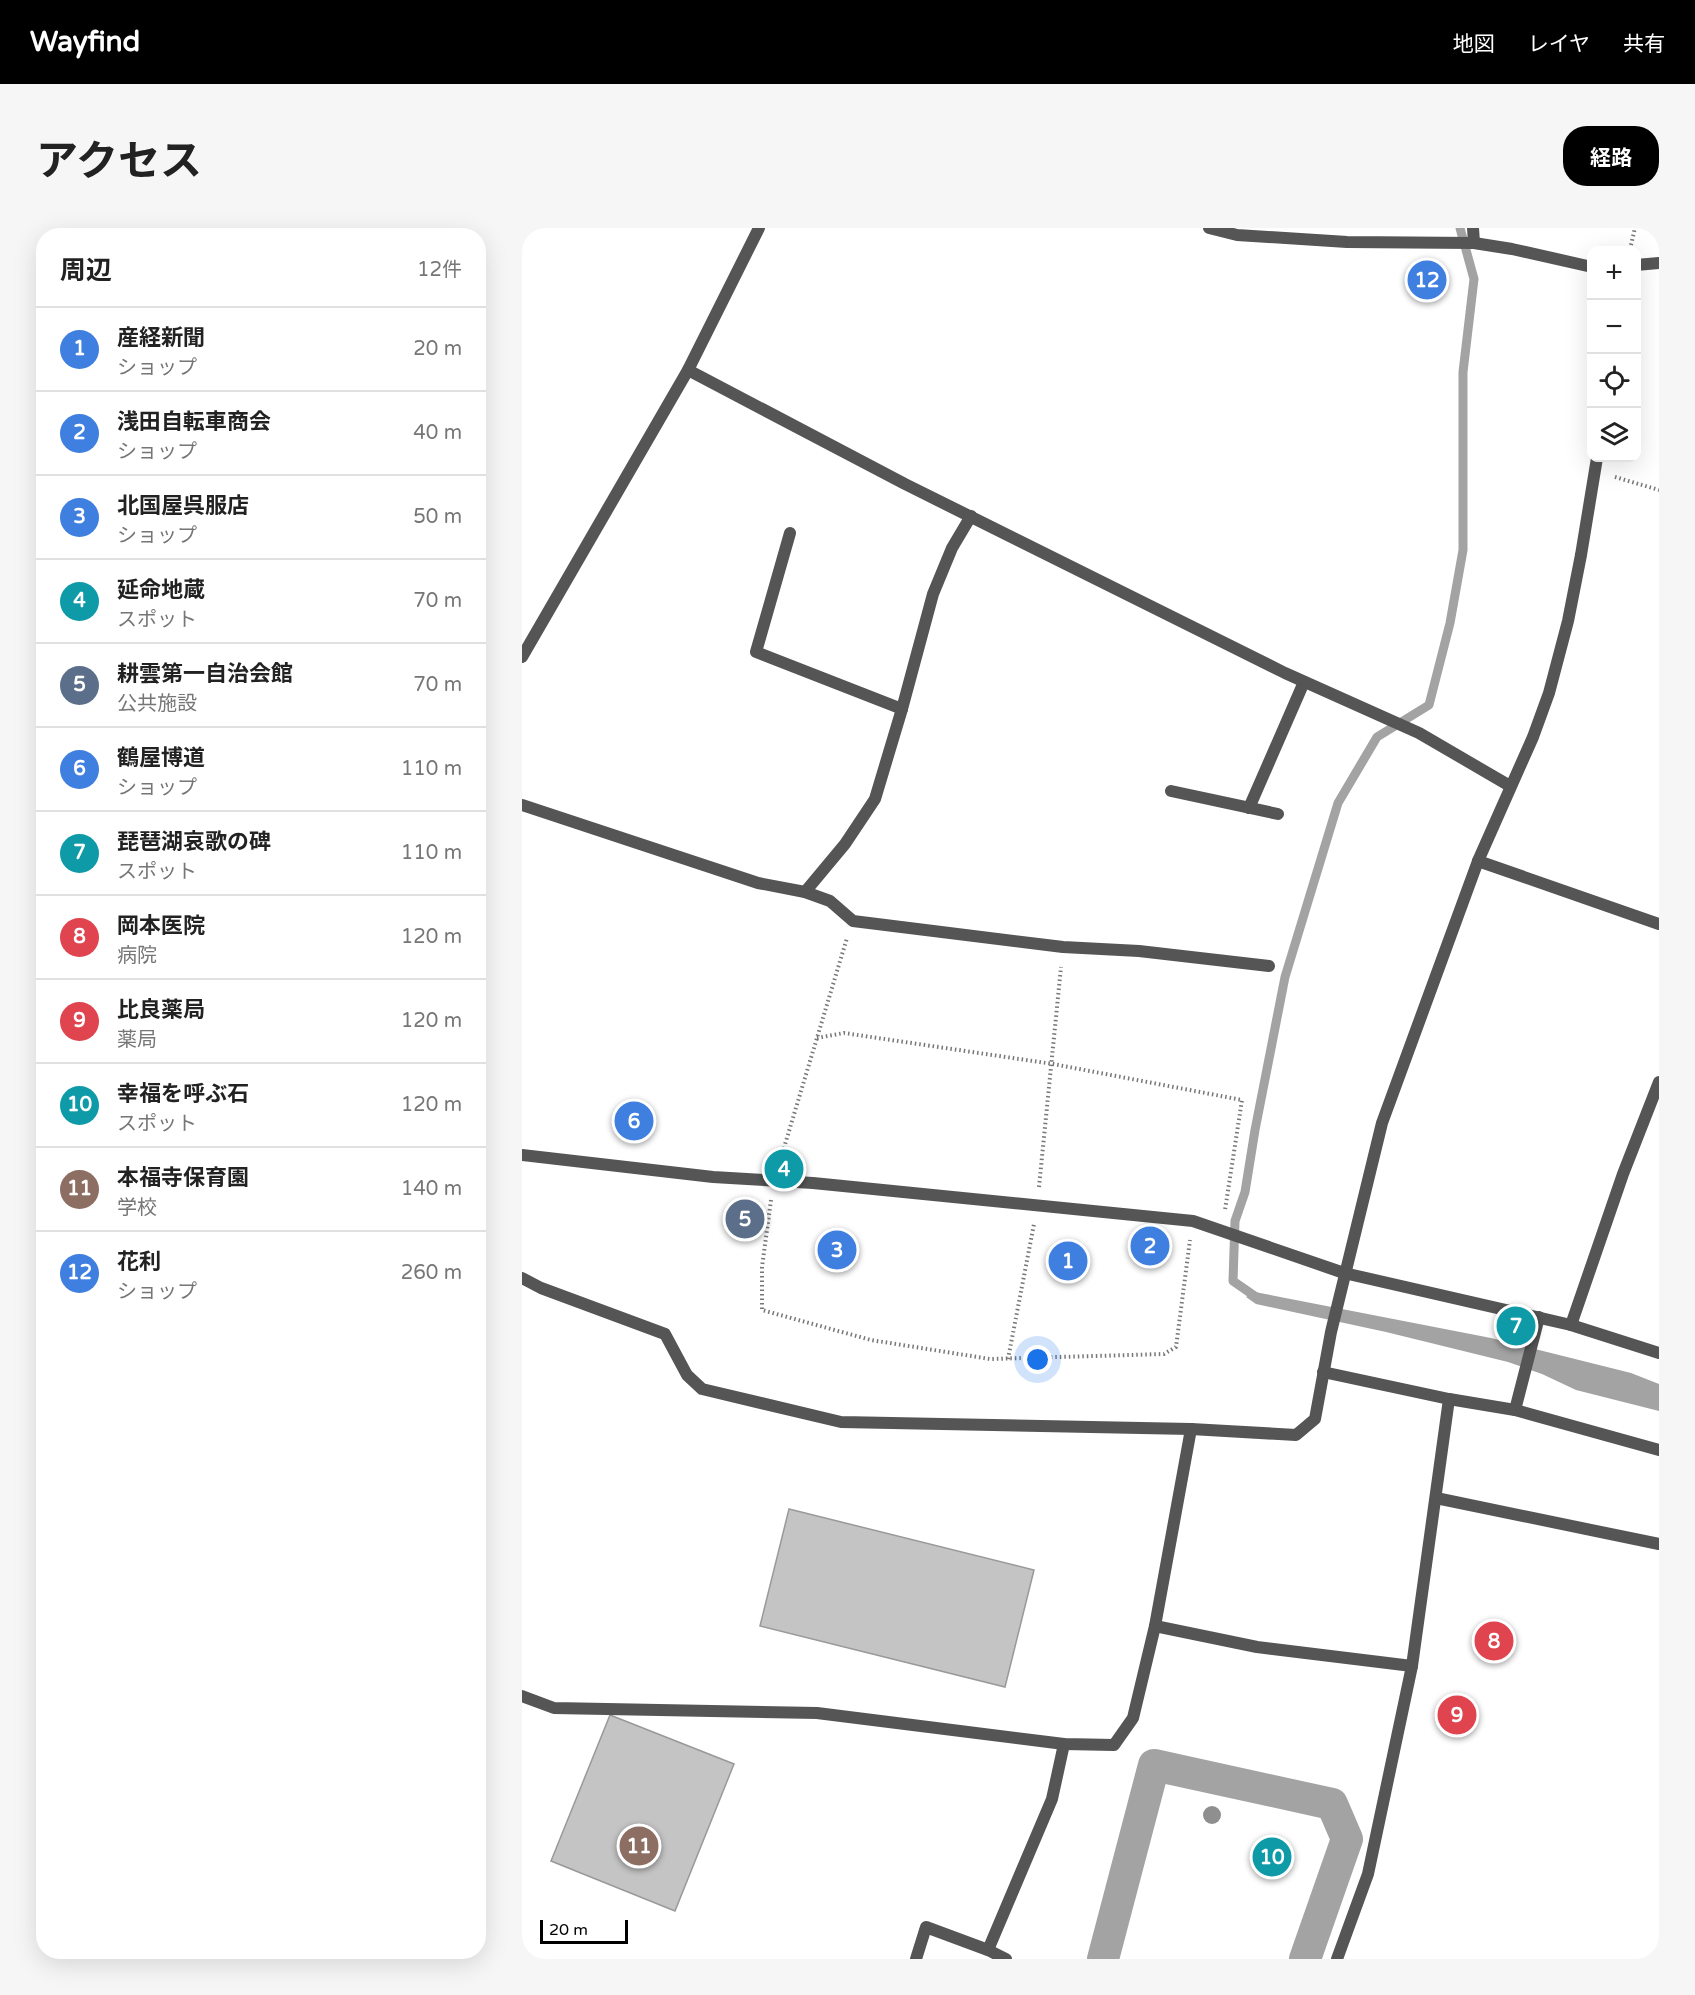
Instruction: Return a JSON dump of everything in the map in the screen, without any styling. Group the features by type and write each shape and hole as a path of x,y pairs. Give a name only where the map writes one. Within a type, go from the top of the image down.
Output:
{"street":[{"path":"522,655 687,370 759,228"},
{"path":"1212,228 1237,235 1347,242 1474,243 1587,266"},
{"path":"1473,228 1474,243"},
{"path":"1641,265 1659,263"},
{"path":"687,370 971,516 1304,682 1419,733 1510,786"},
{"path":"522,1278 540,1288 665,1334 687,1376 702,1389 841,1422 1191,1429 1296,1435 1315,1419 1344,1274 1382,1123 1478,861 1533,737 1549,693 1570,610 1596,462"},
{"path":"805,892 845,844 875,799 933,594 952,548 971,516"},
{"path":"790,533 756,652 902,709"},
{"path":"1249,808 1304,682"},
{"path":"1172,791 1278,814"},
{"path":"522,805 758,883 805,892 830,901 853,921 1063,947 1139,951 1269,966"},
{"path":"1478,861 1659,924"},
{"path":"1571,1325 1623,1174 1659,1082"},
{"path":"522,1155 713,1177 813,1183 1193,1221 1344,1274 1571,1325 1659,1353"},
{"path":"1515,1410 1539,1317"},
{"path":"1323,1372 1449,1399 1515,1410 1659,1450"},
{"path":"1337,1959 1368,1874 1412,1666 1449,1399"},
{"path":"522,1696 554,1708 817,1713 1064,1744 1114,1745 1133,1718 1155,1626 1191,1429"},
{"path":"1436,1498 1659,1544"},
{"path":"1155,1626 1257,1647 1412,1666"},
{"path":"988,1950 1052,1799 1064,1744"},
{"path":"916,1959 926,1927 1006,1959"},
{"path":"522,1956 527,1959"}],"path":[{"path":"1631,246 1635,228"},
{"path":"1595,471 1659,490"},
{"path":"853,921 773,1181 762,1267 762,1310 871,1340 990,1359 1164,1354 1176,1347 1193,1221"},
{"path":"1008,1359 1037,1204 1053,1064 1063,947"},
{"path":"817,1038 844,1033 1053,1064 1242,1100 1224,1232"}],"shaded area":[{"path":"1255,1292 1491,1338 1631,1373 1659,1384 1659,1411 1576,1390 1542,1374 1508,1362 1386,1332 1256,1304 1246,1297"}],"building":[{"path":"789,1509 1034,1570 1005,1687 760,1626"},
{"path":"610,1715 734,1764 675,1911 551,1861"}],"waterway":[{"path":"1259,1299 1233,1281 1235,1221 1245,1192 1285,977 1338,803 1377,737 1429,705 1450,623 1463,550 1463,372 1474,279 1460,228"},
{"path":"1103,1959 1154,1765 1332,1804 1347,1839 1305,1959"}],"place":[{"name":"花利","path":"1427,280"},
{"name":"鶴屋博道","path":"634,1121"},
{"name":"延命地蔵","path":"784,1169"},
{"name":"耕雲第一自治会館","path":"745,1219"},
{"name":"浅田自転車商会","path":"1150,1246"},
{"name":"北国屋呉服店","path":"837,1250"},
{"name":"産経新聞","path":"1068,1261"},
{"name":"琵琶湖哀歌の碑","path":"1516,1326"},
{"name":"岡本医院","path":"1494,1641"},
{"name":"比良薬局","path":"1457,1715"},
{"name":"本福寺保育園","path":"639,1846"},
{"name":"幸福を呼ぶ石","path":"1272,1857"}]}
